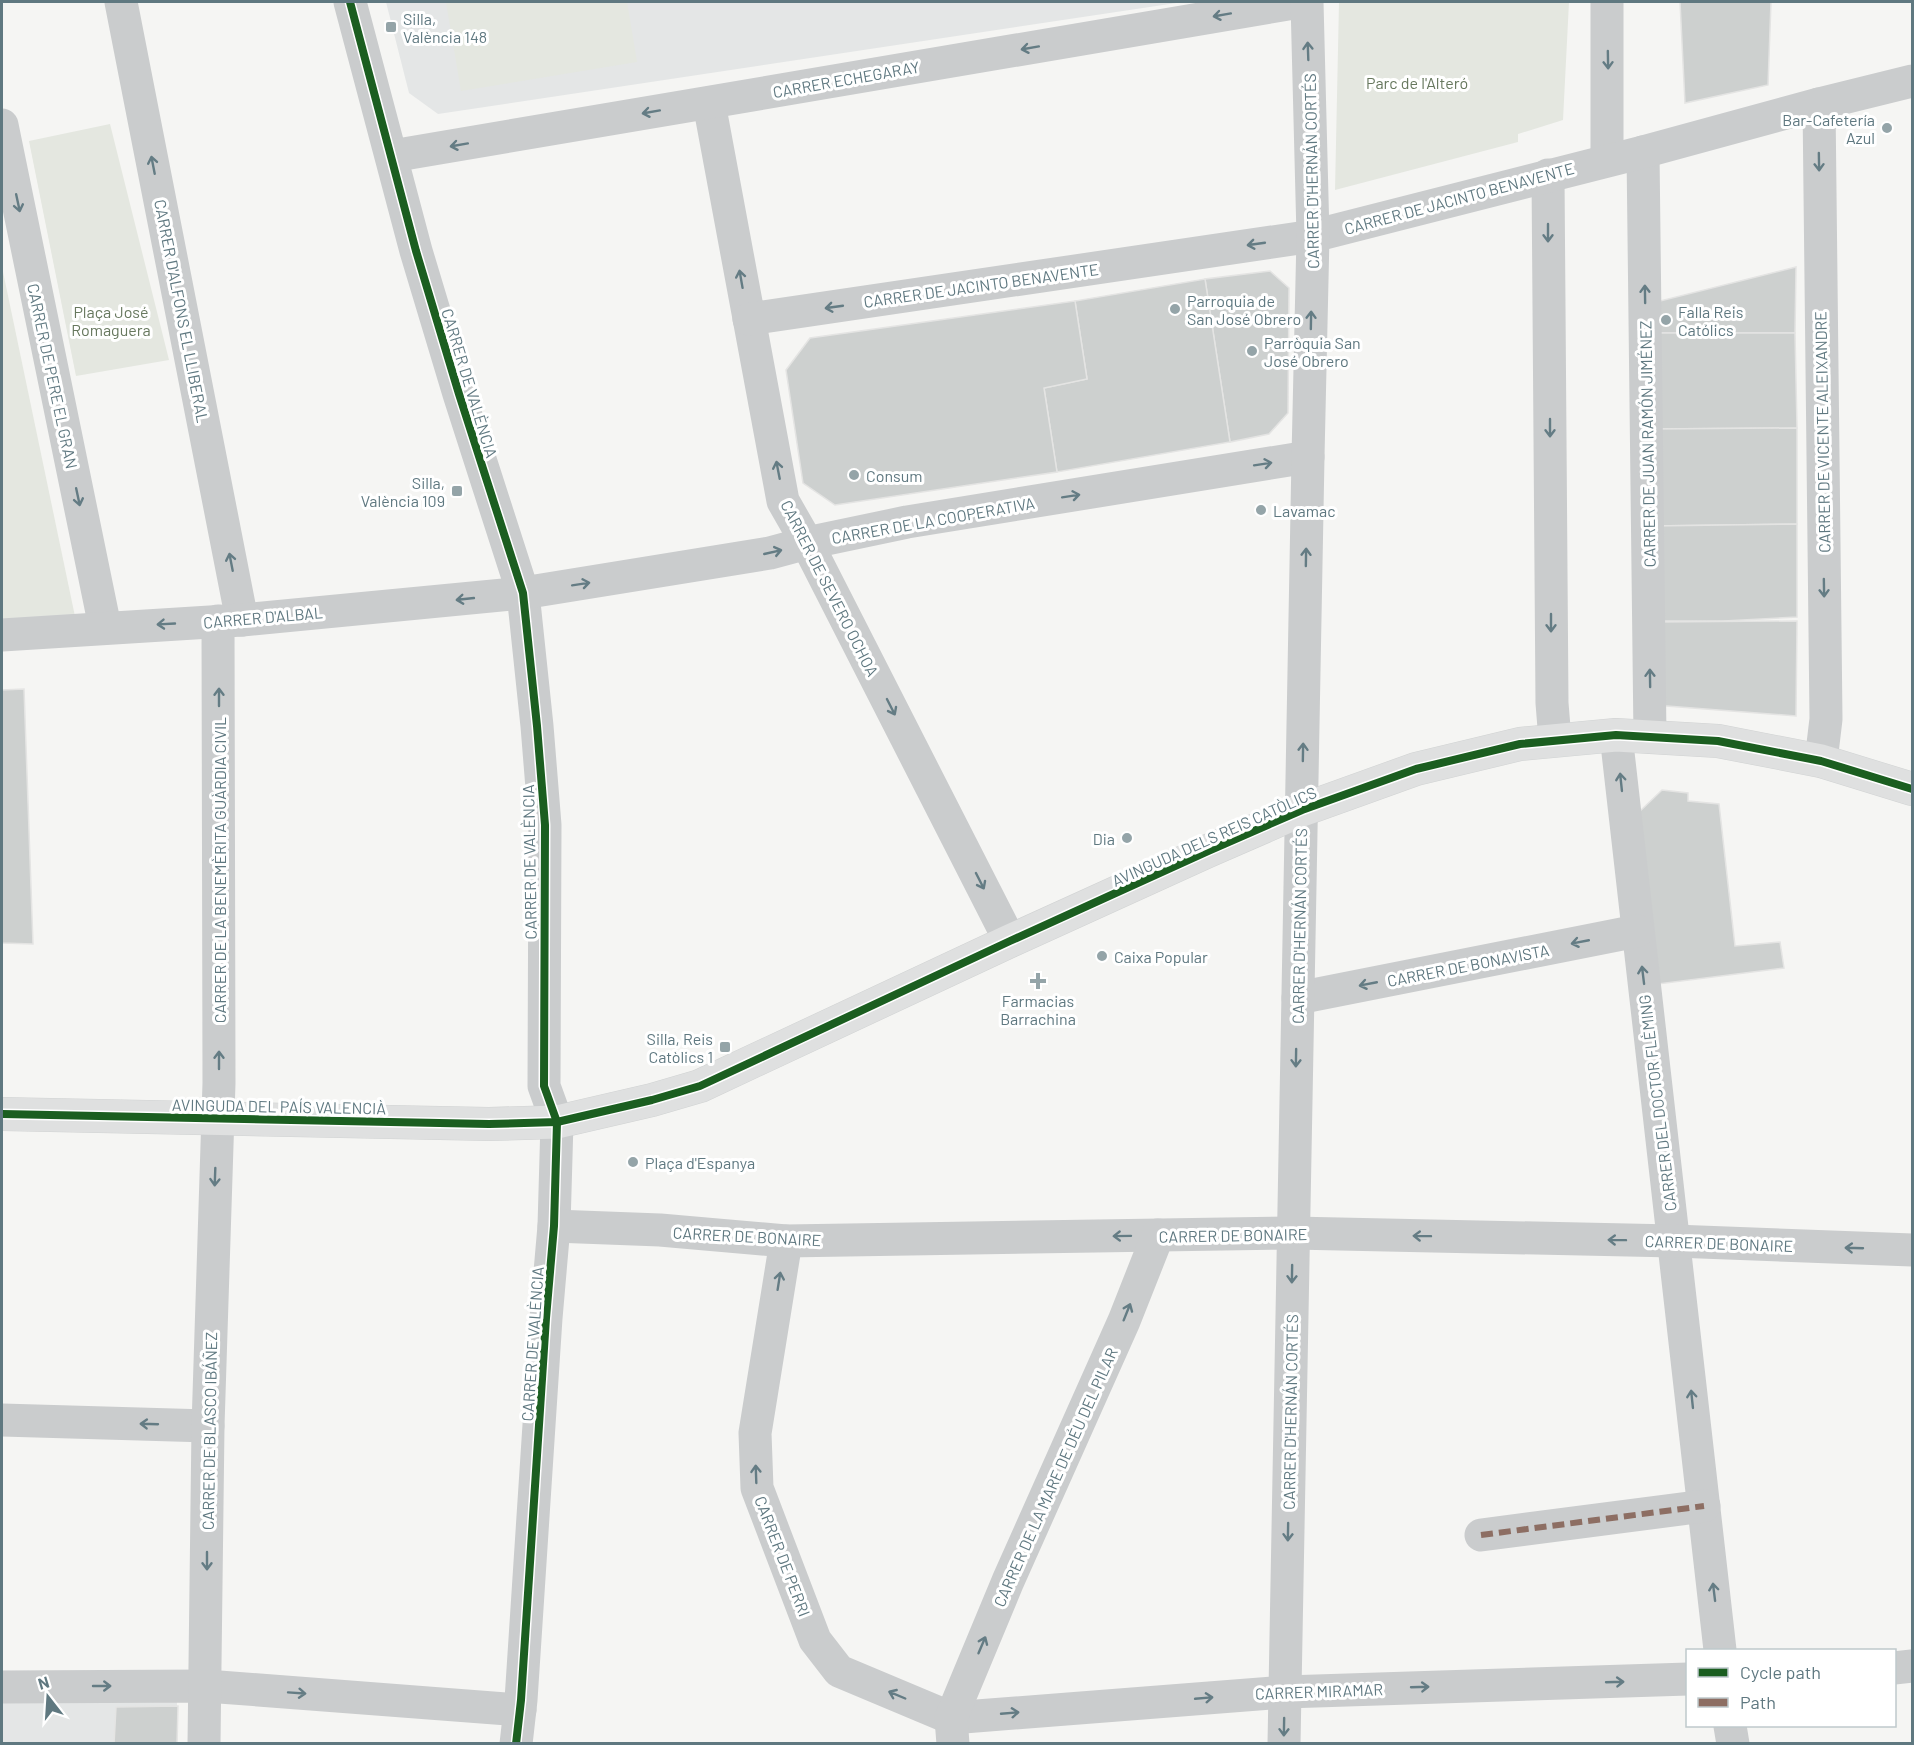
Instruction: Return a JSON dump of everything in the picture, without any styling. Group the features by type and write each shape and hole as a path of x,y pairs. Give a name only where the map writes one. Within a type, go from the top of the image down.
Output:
{"street":[{"name":"CARRER D'ALFONS EL LLIBERAL","path":"121,2 230,621"},
{"name":"CARRER DE VALÈNCIA","path":"350,2 416,251 455,384 523,593 537,726 545,825 544,1086 557,1122 554,1226 516,1743"},
{"name":"CARRER ECHEGARAY","path":"392,156 1300,2"},
{"name":"CARRER D'HERNÁN CORTÉS","path":"1284,1743 1313,236 1307,2"},
{"path":"1607,2 1607,160"},
{"name":"CARRER DE JACINTO BENAVENTE","path":"749,320 1313,236 1912,81"},
{"name":"CARRER DE SEVERO OCHOA","path":"709,103 783,501 807,543 1010,941"},
{"name":"CARRER DE VICENTE ALEIXANDRE","path":"1819,104 1826,719 1821,761"},
{"name":"CARRER DE PERE EL GRAN","path":"2,125 105,627"},
{"name":"CARRER DE JUAN RAMÓN JIMÉNEZ","path":"1643,152 1650,737"},
{"path":"1548,175 1552,703 1556,740"},
{"name":"CARRER DE LA COOPERATIVA","path":"523,593 770,553 907,522 1308,457"},
{"name":"CARRER D'ALBAL","path":"2,635 230,621 523,593"},
{"name":"CARRER DE LA BENEMÈRITA GUÀRDIA CIVIL","path":"217,1119 230,621"},
{"name":"AVINGUDA DELS REIS CATÒLICS","path":"557,1122 652,1100 700,1086 1010,941 1302,810 1416,769 1520,744 1616,735 1718,741 1821,761 1912,789"},
{"name":"CARRER DEL DOCTOR FLÈMING","path":"1616,735 1720,1649"},
{"name":"CARRER DE BONAVISTA","path":"1298,998 1637,931"},
{"name":"AVINGUDA DEL PAÍS VALENCIÀ","path":"2,1114 489,1124 557,1122"},
{"name":"CARRER DE BLASCO IBÁÑEZ","path":"204,1743 208,1426 217,1119"},
{"name":"CARRER DE BONAIRE","path":"554,1226 660,1230 786,1241 1293,1233 1674,1241 1912,1250"},
{"name":"CARRER DE LA MARE DE DÉU DEL PILAR","path":"952,1731 1008,1581 1124,1321 1158,1235"},
{"name":"CARRER DE PERRI","path":"786,1241 755,1433 757,1488 815,1640 839,1671 952,1731"},
{"path":"2,1420 208,1426"},
{"path":"1482,1535 1704,1506"},
{"path":"1896,1668 1912,1666"},
{"name":"CARRER MIRAMAR","path":"952,1731 1285,1692 1686,1679"},
{"path":"2,1687 206,1686 520,1710"},
{"path":"1730,1727 1733,1743"}],"shaded area":[{"path":"386,2 1183,2 438,114 409,93"},
{"path":"177,1698 177,1743 2,1743 2,1701"}],"green space":[{"path":"446,2 627,2 637,62 461,91"},
{"name":"Parc de l'Alteró","path":"1339,2 1569,2 1563,120 1518,134 1518,142 1335,190"},
{"name":"Plaça José Romaguera","path":"110,124 169,360 76,376 29,141"},
{"path":"2,267 77,626 2,631"}],"building":[{"path":"1680,2 1771,2 1768,85 1685,103"},
{"path":"1796,267 1795,333 1649,333 1648,304"},
{"name":"Parròquia San José Obrero","path":"1270,271 1289,288 1288,413 1269,434 1230,442 1205,279"},
{"path":"1205,279 1230,442 1057,472 1044,388 1087,379 1075,301"},
{"path":"1075,301 1087,379 1044,388 1057,472 835,505 803,483 786,370 810,338"},
{"path":"1649,333 1795,333 1797,428 1651,429"},
{"path":"1797,428 1797,524 1651,526 1651,429"},
{"path":"1797,524 1797,617 1724,621 1652,621 1651,526"},
{"path":"1797,621 1796,716 1654,705 1653,622"},
{"path":"24,689 33,944 2,943 2,690"},
{"path":"1662,790 1688,793 1688,801 1719,804 1735,946 1780,942 1784,968 1658,984 1637,814"},
{"path":"178,1706 177,1744 114,1744 116,1707"}],"marked path":[{"path":"1481,1535 1704,1506"}],"cycle path":[{"path":"350,2 416,251 523,593 537,726 545,825 544,1086 557,1122 554,1226 516,1744"},
{"path":"2,1114 489,1124 557,1122 652,1100 700,1086 1010,941 1302,810 1416,769 1520,744 1616,735 1718,741 1821,761 1912,789"}],"place":[{"name":"Silla, València 148","path":"391,27"},
{"name":"Bar-Cafetería Azul","path":"1887,128"},
{"name":"Parroquia de San José Obrero","path":"1175,309"},
{"name":"Falla Reis Católics","path":"1666,320"},
{"name":"Parròquia San José Obrero","path":"1252,351"},
{"name":"Consum","path":"854,475"},
{"name":"Silla, València 109","path":"457,491"},
{"name":"Lavamac","path":"1261,510"},
{"name":"Dia","path":"1127,838"},
{"name":"Caixa Popular","path":"1102,956"},
{"name":"Farmacias Barrachina","path":"1038,981"},
{"name":"Silla, Reis Catòlics 1","path":"725,1047"},
{"name":"Plaça d'Espanya","path":"633,1162"}]}
